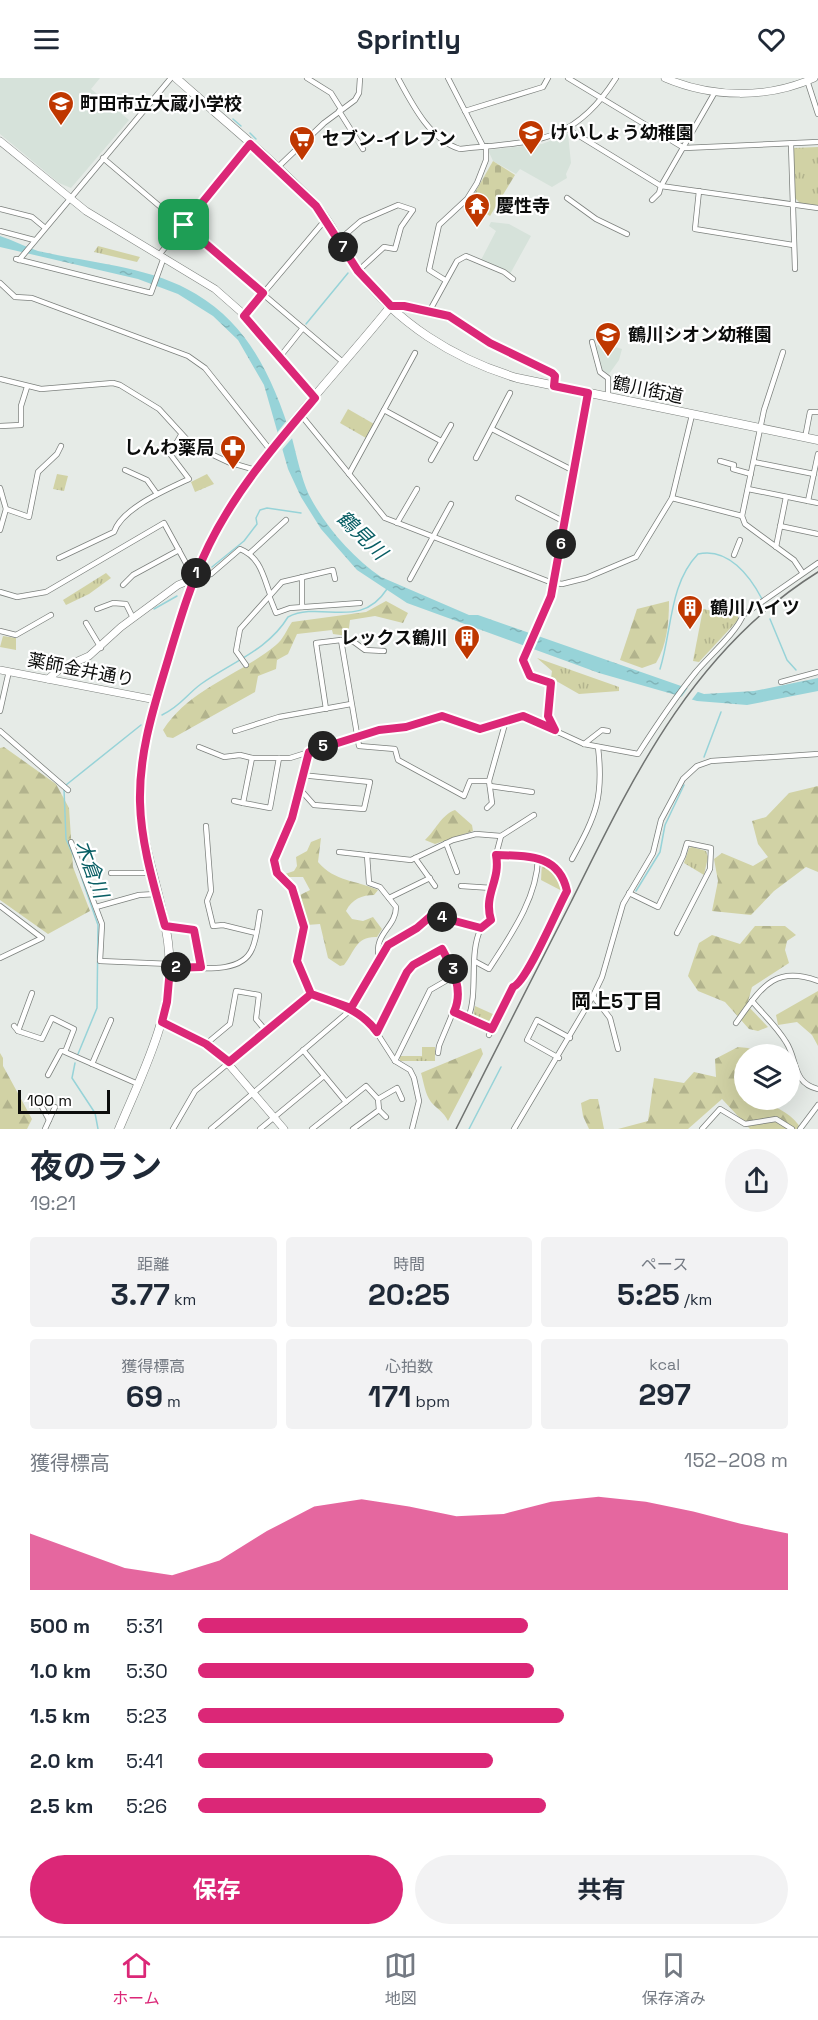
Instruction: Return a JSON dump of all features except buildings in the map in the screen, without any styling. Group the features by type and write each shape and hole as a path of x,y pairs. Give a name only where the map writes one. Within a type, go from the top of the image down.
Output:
{"main road":[{"name":"鶴川街道","path":"176,78 250,144 326,219 358,271 391,306 425,336 463,358 501,374 818,440"},
{"path":"119,1129 162,1022 167,1002 170,966 165,926 141,822 142,758 156,700 196,575 216,532 256,470 391,306"}],"street":[{"path":"171,78 18,259 153,291 161,256 250,144"},
{"path":"307,78 331,93 363,149"},
{"path":"276,169 340,110 355,100 359,93 360,78"},
{"path":"398,78 418,114 450,146 460,148 538,140 568,129 589,114 603,99 616,78"},
{"path":"445,280 429,270 439,225 467,199 477,183 486,160 484,146 448,78"},
{"path":"465,111 543,87 548,78"},
{"path":"568,78 684,148 818,142"},
{"path":"665,78 715,92 765,92 809,79 818,114"},
{"path":"652,200 659,193 715,92"},
{"path":"568,129 661,186 818,208"},
{"path":"0,141 68,198 101,221 210,285 244,316 315,398"},
{"path":"791,144 791,205 795,269"},
{"path":"103,158 344,363"},
{"path":"699,191 695,228 793,245"},
{"path":"567,198 596,219 627,234"},
{"path":"339,240 361,221 398,205 412,210 401,227 395,249 384,247 358,271"},
{"path":"0,209 32,217 44,227"},
{"path":"244,316 326,219"},
{"path":"0,231 34,240"},
{"path":"429,312 457,261 466,256 504,272 513,279"},
{"path":"0,283 15,297 32,298 188,356 205,368 271,451"},
{"path":"391,306 404,306 449,316 490,343 552,373 555,376 554,386"},
{"path":"279,358 303,328"},
{"path":"592,342 600,372 608,378 608,397"},
{"path":"783,352 764,410 742,516 745,524 794,560 802,572"},
{"path":"349,474 415,353"},
{"path":"0,379 41,389 113,383 120,385 159,409 192,445 256,470"},
{"path":"0,426 21,425 21,406 27,387"},
{"path":"476,458 510,393"},
{"path":"555,730 548,716 551,683 530,676 523,660 554,583 588,393"},
{"path":"384,410 441,441"},
{"path":"805,438 810,412 818,412"},
{"path":"301,416 385,518 554,583 586,578 636,557 672,498 692,415"},
{"path":"430,460 451,425"},
{"path":"492,429 573,471"},
{"path":"59,558 114,532 117,520 157,494 189,479 170,454 181,435"},
{"path":"6,509 28,517 38,472 57,454 61,446"},
{"path":"808,501 818,454"},
{"path":"720,461 734,465 732,469 751,474"},
{"path":"754,462 814,474"},
{"path":"125,470 147,480 157,494"},
{"path":"0,488 6,509 0,530"},
{"path":"397,523 417,489"},
{"path":"748,489 818,503"},
{"path":"776,547 786,497"},
{"path":"518,498 565,522"},
{"path":"672,498 742,516"},
{"path":"410,579 451,504"},
{"path":"250,553 286,520"},
{"path":"0,592 19,599 46,592 164,523 188,567 196,575"},
{"path":"780,526 818,534"},
{"path":"734,555 740,540"},
{"path":"48,679 60,669 101,648 133,618 178,585 196,575 211,574 240,549 250,553 258,561 276,613 302,607 360,603"},
{"path":"123,585 133,574 178,550"},
{"path":"199,747 224,758 240,755 252,758 279,758 309,752 379,730 406,727 442,716 480,729 505,724 523,716 584,744 638,754 675,700 740,622 742,615 818,563"},
{"path":"245,663 236,651 240,629 282,582 333,570 335,579"},
{"path":"302,577 302,607"},
{"path":"110,597 113,603"},
{"path":"97,609 113,603 126,604 133,618"},
{"path":"0,631 16,635 51,615"},
{"path":"86,623 101,648"},
{"path":"341,640 359,746 394,748 398,760 464,796 470,781 532,792"},
{"path":"326,708 316,643 341,640 354,642 365,650 384,651"},
{"name":"薬師金井通り","path":"0,670 156,700"},
{"path":"0,707 9,671"},
{"path":"781,682 818,672"},
{"path":"235,731 279,717 351,704"},
{"path":"487,808 492,803 490,784 505,724"},
{"path":"584,744 602,730 608,731"},
{"path":"0,731 68,790"},
{"path":"572,859 592,823 597,805 602,777 598,747"},
{"path":"309,752 301,775 292,818 274,860 277,873 292,888 304,927 297,961 311,994 351,1008 368,1019 396,1061 407,1068 414,1078 419,1108 412,1129"},
{"path":"514,1129 559,1058 593,996 602,977 630,894 653,853 661,820 678,786 697,766 724,759 818,754"},
{"path":"243,803 252,758"},
{"path":"234,801 270,808 279,758"},
{"path":"298,787 317,806 364,809 370,782 301,775"},
{"path":"339,852 416,858 446,843 476,834 501,836 534,815"},
{"path":"206,826 211,891 207,901 213,926 223,925 256,933"},
{"path":"468,1019 475,1001 476,938 481,928 491,920 486,906 498,868 496,855 501,836"},
{"path":"71,842 103,930 100,961 201,967 239,964 252,949 260,912"},
{"path":"446,843 457,872"},
{"path":"630,894 658,907 687,843 711,848 710,869 677,933"},
{"path":"367,855 369,883 380,887 396,907 396,916 376,948 379,959"},
{"path":"489,1035 513,987 520,984 531,966 537,949 567,891 563,874 544,860 496,855"},
{"path":"416,858 435,886"},
{"path":"476,962 489,969 505,945 537,879 538,858"},
{"path":"121,865 122,872"},
{"path":"111,873 122,872 131,875 151,873"},
{"path":"389,898 430,878"},
{"path":"461,886 492,888"},
{"path":"96,907 139,895 156,894"},
{"path":"0,906 42,938 0,958"},
{"path":"211,1129 351,1008 379,959 393,940 417,928 432,915 481,928"},
{"path":"165,926 194,930 201,967"},
{"path":"377,1032 407,972 413,965 442,949 456,975 458,1003 438,1053"},
{"path":"736,1023 764,986 785,975 801,974 818,981"},
{"path":"396,1061 430,990 456,975"},
{"path":"206,1044 230,1024 236,991 260,995 256,1019 266,1031"},
{"path":"18,1031 32,999 32,993"},
{"path":"173,1129 188,1099 311,994"},
{"path":"593,996 610,1018 618,1049"},
{"path":"752,1002 787,1043 798,1075 804,1084 818,1089"},
{"path":"454,1012 492,1029"},
{"path":"14,1026 18,1031 42,1039 52,1018 74,1029 65,1051"},
{"path":"92,1064 111,1020"},
{"path":"559,1058 527,1040 537,1020 570,1038"},
{"path":"162,1022 206,1044 229,1062 284,1129"},
{"path":"303,1050 346,1102"},
{"path":"48,1075 61,1051 65,1051 138,1084"},
{"path":"260,1129 324,1076"},
{"path":"312,1129 366,1086 378,1099 379,1110 387,1117"},
{"path":"378,1099 397,1089 402,1099"},
{"path":"41,1105 50,1120"},
{"path":"800,1129 818,1105"},
{"path":"45,1129 55,1107"},
{"path":"702,1129 720,1109 746,1124 776,1119 792,1129"},
{"path":"353,1129 379,1110"}],"shaded area":[{"name":"町田市立大蔵小学校","path":"0,78 100,78 91,89 129,120 71,188 59,183 0,134"},
{"name":"けいしょう幼稚園","path":"568,134 571,163 566,174 567,178 552,187 520,169 516,174 493,161 488,150 542,144"},
{"path":"491,222 509,224 531,236 510,274 481,260 496,231 489,226"},
{"name":"鶴川シオン幼稚園","path":"603,343 622,349 619,360 609,374 602,370 596,356 596,346"}],"green space":[{"path":"818,147 818,206 801,204 794,197 794,148"},
{"path":"493,161 515,175 490,216 469,203"},
{"path":"98,246 140,257 137,262 94,252"},
{"path":"348,409 374,424 366,438 340,423"},
{"path":"57,474 68,476 64,491 53,489"},
{"path":"207,474 214,484 195,492 191,482"},
{"path":"106,573 111,578 89,594 66,605 63,600"},
{"path":"386,601 408,613 403,623 375,616 350,620 348,636 333,634 332,630 297,634 288,654 277,660 276,669 258,676 255,692 173,738 167,737 163,730 187,703 262,656 276,645 292,622 366,612"},
{"path":"669,601 667,633 656,663 642,668 620,660 637,609"},
{"path":"703,609 738,616 738,620 699,662 693,661"},
{"path":"3,636 16,638 16,650 0,647"},
{"path":"537,658 619,687 619,691 579,694 551,678 552,671"},
{"path":"4,747 56,784 69,808 73,867 90,911 48,934 0,900 0,748"},
{"path":"818,786 818,872 806,867 774,891 751,915 712,911 718,881 714,859 722,853 753,866 768,857 758,844 752,821 766,817 789,793"},
{"path":"455,810 472,825 473,831 435,844 425,840 442,819"},
{"path":"321,838 318,862 325,869 339,877 378,890 374,895 361,897 354,901 346,911 352,919 363,921 373,917 382,929 377,937 370,937 360,942 344,965 340,966 328,958 320,924 307,925 298,896 310,890 303,877 285,877 285,874 294,871 297,866 296,857 307,851 311,842"},
{"path":"689,848 706,851 708,857 704,875 684,863"},
{"path":"542,862 561,877 564,892 541,880"},
{"path":"755,926 785,926 796,935 787,941 785,950 789,963 752,987 747,1005 768,1027 758,1031 749,1029 725,1002 698,991 688,976 699,943 712,935 740,944"},
{"path":"818,991 818,1046 812,1035 797,1022 778,1025 776,1015"},
{"path":"475,1006 495,1015 492,1021 487,1023 473,1017"},
{"path":"422,1047 435,1047 435,1061 400,1061 400,1056 422,1056"},
{"path":"481,1048 483,1054 448,1121 429,1099 421,1073"},
{"path":"734,1049 734,1110 780,1110 791,1117 801,1129 750,1129 722,1099 688,1129 618,1129 648,1121 654,1078 684,1083 694,1072 716,1077 715,1059"},
{"path":"0,1053 3,1066 32,1119 27,1129 0,1129"},
{"path":"590,1099 598,1099 604,1129 589,1129 583,1116 581,1103"}],"water":[{"path":"0,236 38,251 119,266 159,277 196,294 232,322 258,357 277,396 306,488 315,507 350,550 381,577 469,615 478,615 704,694 754,691 818,678 818,691 747,705 697,701 599,673 407,603 357,570 321,529 301,497 288,469 264,385 238,340 213,316 178,294 138,279 0,247"}],"pier":[{"path":"288,419 294,436 280,452 276,434"},
{"path":"690,685 700,689 690,702 680,699"}],"waterway":[{"path":"233,119 241,126"},
{"path":"250,133 256,139"},
{"path":"306,324 348,273"},
{"path":"212,567 244,541 257,524 256,518 260,510 267,508 301,513"},
{"path":"660,669 676,594 689,566 698,554 719,555 737,565 751,581 762,599"},
{"name":"木倉川","path":"162,715 174,708 201,684 260,647 288,617 314,611 353,612 365,609 376,602 387,589"},
{"path":"154,609 177,596"},
{"path":"770,619 787,660 796,670"},
{"path":"704,757 721,712"},
{"name":"木倉川","path":"66,785 141,725"},
{"path":"636,891 660,852 665,825 684,785"},
{"name":"木倉川","path":"64,789 66,839 80,871"},
{"name":"木倉川","path":"78,1054 97,1008 98,925 81,876"},
{"name":"木倉川","path":"75,1063 72,1078 95,1113 98,1129"},
{"path":"469,1129 501,1067"}],"railway":[{"path":"456,1129 619,808 671,719 702,677 736,639 774,603 818,572"}],"place":[{"name":"町田市立大蔵小学校","path":"61,127"},
{"name":"けいしょう幼稚園","path":"531,156"},
{"name":"セブン-イレブン","path":"302,162"},
{"name":"慶性寺","path":"477,229"},
{"name":"鶴川シオン幼稚園","path":"608,358"},
{"name":"しんわ薬局","path":"233,471"},
{"name":"鶴川ハイツ","path":"690,631"},
{"name":"レックス鶴川","path":"467,661"}],"district":[{"name":"岡上5丁目","path":"617,1001"}],"route":[{"path":"184,225 250,144 316,206 358,271 391,306 404,306 449,316 490,343 552,373 555,376 554,386 588,393 551,596 523,660 530,676 551,683 548,716 555,730 538,725 523,716 514,718 505,724 480,729 442,716 406,727 379,730 309,752 301,775 292,818 274,860 277,873 292,888 304,927 297,966 311,994 351,1008 388,945 398,937 417,928 432,915 453,918 481,928 488,924 491,920 486,906 498,868 496,855 542,859 563,874 567,891 537,949 531,966 520,984 513,987 492,1029 454,1012 458,1003 456,975 442,949 413,965 407,972 377,1032 368,1019 351,1008 311,994 229,1062 206,1044 162,1022 167,1002 170,968 201,967 201,957 194,930 165,926 156,894 141,822 140,775 145,739 184,609 208,546 245,485 315,398 244,316 263,293 184,225"}],"water label":[{"name":"鶴見川","path":"362,535"}]}
